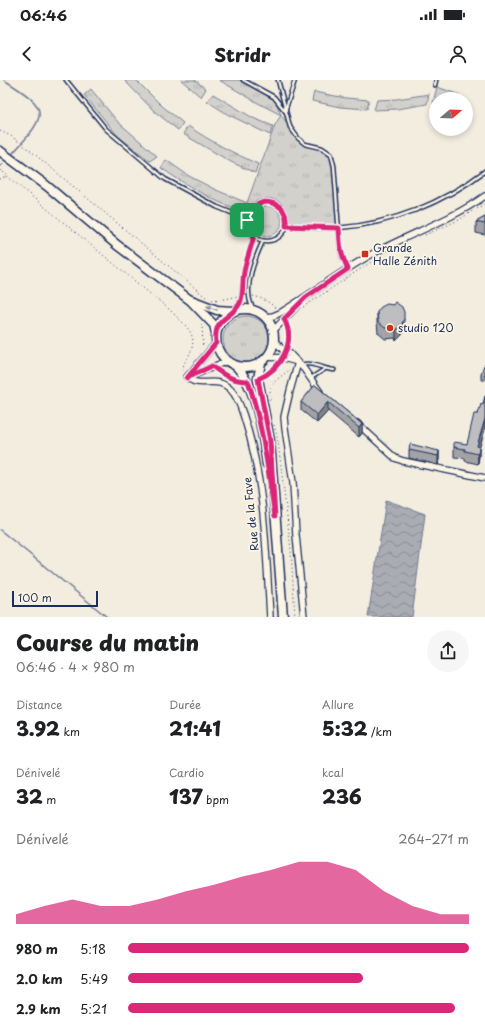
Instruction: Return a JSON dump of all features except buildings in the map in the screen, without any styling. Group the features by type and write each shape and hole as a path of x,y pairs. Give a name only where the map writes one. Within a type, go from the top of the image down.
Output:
{"main road":[{"path":"0,151 47,186 117,245 190,300 214,325 218,350 227,361 236,366 242,372 248,381 264,440 275,516"},
{"path":"190,300 225,312 244,309 259,314 269,323 273,335 272,349 262,361 255,380 269,457 272,461"},
{"path":"216,333 218,326 223,319 228,314 235,311"},
{"path":"236,366 243,367 262,361"},
{"path":"262,361 258,379 270,441 283,617"}],"street":[{"path":"259,314 273,316 280,313 367,257 403,238 456,214 485,196"},
{"path":"259,314 278,311 302,296 306,297"},
{"path":"306,297 284,319 273,335 282,348 311,378 322,394"},
{"path":"187,378 216,343"},
{"path":"262,361 283,358 299,364"},
{"path":"187,378 212,366 227,361"},
{"path":"299,364 290,391 284,417 293,483 296,535 304,617"},
{"name":"Rue de la Fave","path":"187,378 191,382 195,383 214,381 222,383 233,391 249,431 259,479 270,617"},
{"path":"353,420 395,458 485,478"}],"lane":[{"path":"66,80 106,129 165,179 217,207 247,220"},
{"path":"244,80 274,97 285,111"},
{"path":"278,80 290,127 305,144 322,148 331,154 334,166 340,247 342,257 348,269"},
{"path":"285,111 295,80"},
{"path":"435,85 436,80"},
{"path":"286,226 339,228 390,219 422,208 455,192 485,171"},
{"path":"264,202 270,202 282,208 287,220 286,226 284,232 275,240 263,241 254,236 248,226 247,220 252,208 264,202"},
{"path":"235,311 241,301 244,271 254,236"},
{"path":"259,314 249,295 256,256 263,241"},
{"path":"299,364 312,364 325,369 334,370"},
{"path":"311,378 325,369"}],"path":[{"path":"0,131 11,136 24,145 204,296 215,301 242,295"},
{"path":"1,170 170,310 189,330 194,343 192,350 183,366 184,374 187,378"},
{"path":"0,179 7,176"},
{"path":"423,236 459,220 485,203"},
{"path":"302,308 376,259"},
{"path":"249,295 265,300 278,311"},
{"path":"284,319 288,334 286,351"},
{"path":"202,323 202,343 205,357"},
{"path":"258,379 276,368 283,358"},
{"path":"270,399 269,392 271,384 299,364"},
{"path":"212,366 222,374 235,380 248,381"},
{"path":"273,420 278,441 291,550 295,617"}],"green space":[{"path":"124,80 136,80 161,105 183,123 178,130 154,111"},
{"path":"181,80 195,80 206,89 201,97"},
{"path":"219,80 244,80 274,97 281,115 258,103"},
{"path":"437,87 451,92 436,92"},
{"path":"91,89 117,121 157,156 150,161 118,136 84,95"},
{"path":"314,92 346,98 369,100 367,109 340,107 312,101"},
{"path":"213,94 253,118 273,126 270,135 227,114 207,101"},
{"path":"429,94 427,104 397,109 374,110 377,100 397,99"},
{"path":"281,115 298,138 305,144 322,148 331,154 334,166 339,228 286,226 285,213 281,207 275,203 266,201 243,209 225,205 201,193 161,168 166,160 189,176 214,189 247,203 275,125"},
{"path":"188,126 240,156 258,164 255,173 231,162 183,134"},
{"path":"267,206 278,210 282,221 278,232 267,236 256,232 252,221 256,210"},
{"path":"242,316 250,316 259,320 265,326 269,339 265,352 259,358 250,362 242,362 233,358 227,352 223,343 223,335 227,326 233,320"}],"water":[{"path":"386,500 425,514 412,617 368,617"}],"waterway":[{"path":"4,80 30,98 37,106 39,113 38,120 33,129 13,153"},
{"path":"0,530 107,617"}],"place":[{"name":"Grande Halle Zénith","path":"365,254"},
{"name":"studio 120","path":"390,328"}],"route":[{"path":"264,202 270,202 282,208 287,220 286,226 339,228 342,257 348,269 306,297 284,319 288,334 286,351 283,358 276,368 258,379 270,441 275,516 264,440 248,381 235,380 222,374 212,366 187,378 216,343 218,326 228,314 235,311 241,301 244,271 254,236 250,231 247,220 252,208 264,202"}]}
